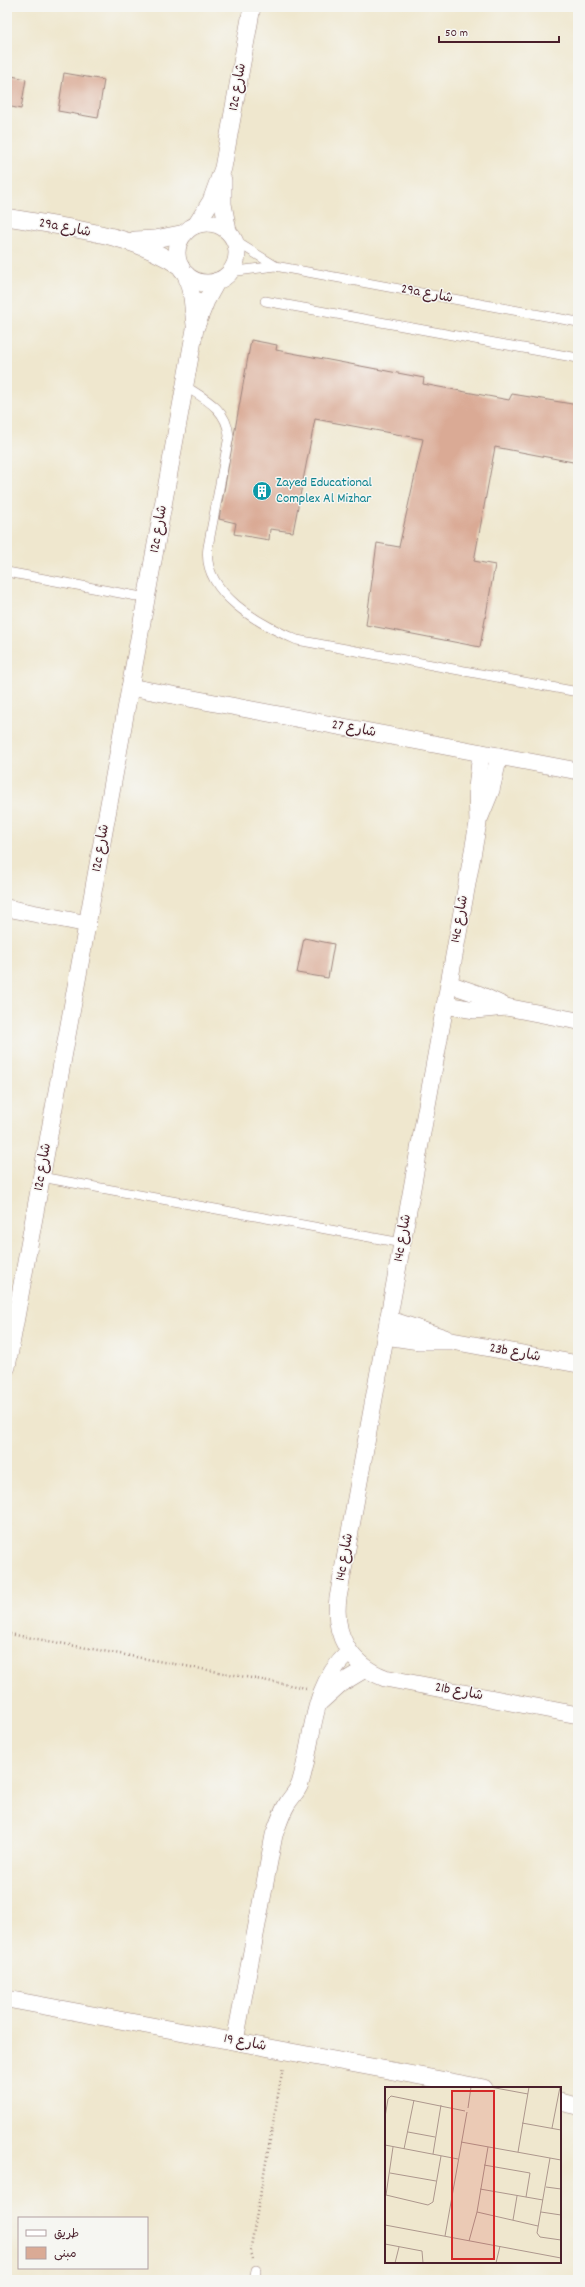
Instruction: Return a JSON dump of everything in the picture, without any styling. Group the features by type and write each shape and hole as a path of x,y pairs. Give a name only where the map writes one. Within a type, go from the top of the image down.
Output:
{"street":[{"name":"12c شارع","path":"190,229 211,201 223,168 252,7"},
{"name":"12c شارع","path":"223,168 223,204 231,236"},
{"name":"29a شارع","path":"7,217 123,239 154,250 183,270"},
{"path":"212,224 231,236 238,254 223,277 200,282 183,270 178,249 190,229 212,224"},
{"name":"29a شارع","path":"123,239 155,239 190,229"},
{"name":"12c شارع","path":"183,270 192,297 195,329"},
{"name":"12c شارع","path":"7,1367 195,329 206,301 223,277"},
{"name":"شارع 27","path":"130,687 578,771"},
{"name":"14c شارع","path":"478,823 477,788 481,753"},
{"name":"14c شارع","path":"349,1652 339,1630 336,1608 478,823 491,790 499,756"},
{"path":"7,908 88,924"},
{"path":"449,984 478,994 506,1007 578,1021"},
{"path":"445,1005 475,1010 506,1007"},
{"name":"23b شارع","path":"388,1319 452,1341 578,1364"},
{"name":"23b شارع","path":"385,1336 419,1341 452,1341"},
{"path":"235,2041 274,1835 283,1812 299,1786 313,1718 320,1697 332,1669 349,1652"},
{"name":"21b شارع","path":"349,1652 365,1669 385,1678 578,1715"},
{"path":"320,1697 365,1669"},
{"name":"شارع 19","path":"7,1999 479,2087"},
{"path":"561,2102 578,2106"}],"lane":[{"name":"29a شارع","path":"231,236 275,266"},
{"name":"29a شارع","path":"223,277 275,266 578,322"},
{"path":"265,301 578,358"},
{"path":"185,386 218,409 227,421 229,436 208,547 207,564 214,580 243,610 260,622 297,640 578,692"},
{"path":"7,572 146,598"},
{"path":"41,1177 402,1244"},
{"path":"254,2280 256,2270"}],"path":[{"path":"10,1634 320,1697"},
{"path":"256,2270 250,2252 285,2051"}],"building":[{"path":"64,73 104,80 98,118 58,111"},
{"path":"7,75 26,79 21,109 7,106"},
{"name":"Zayed Educational Complex Al Mizhar","path":"251,340 277,345 276,350 424,378 423,384 509,400 512,394 578,405 578,463 495,447 474,561 495,565 480,647 366,625 377,543 399,547 423,439 315,419 293,532 270,529 269,540 234,534 236,523 219,519"},
{"path":"304,938 334,944 328,978 297,973"}],"place":[{"name":"Zayed Educational Complex Al Mizhar","path":"262,491"}]}
